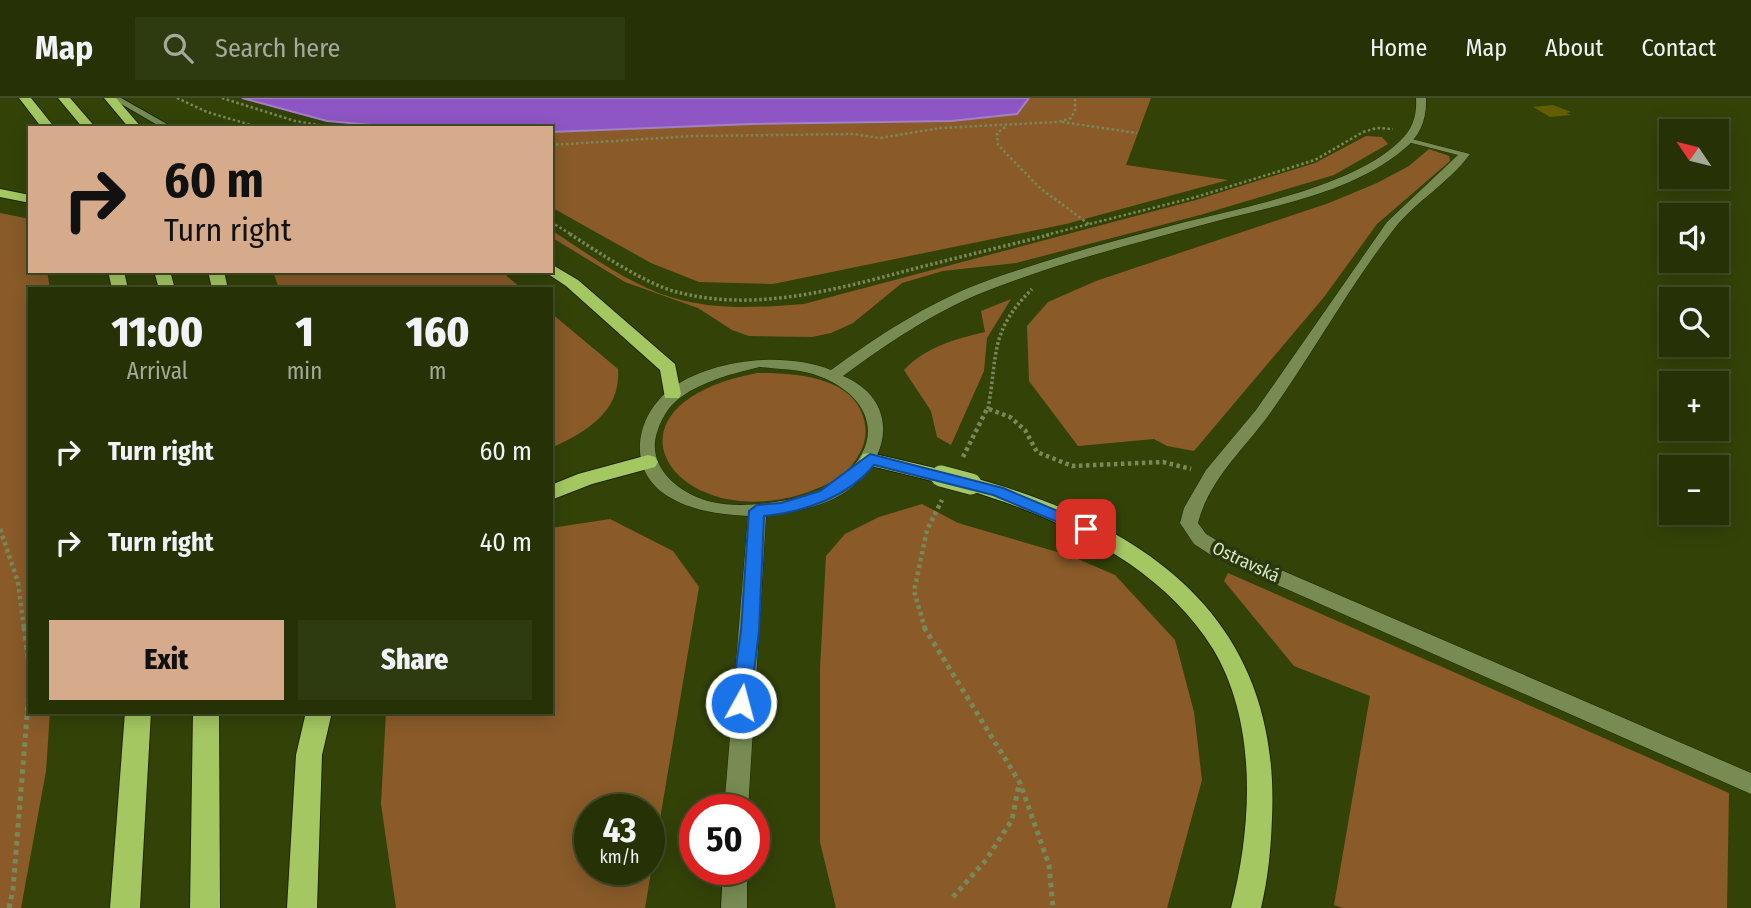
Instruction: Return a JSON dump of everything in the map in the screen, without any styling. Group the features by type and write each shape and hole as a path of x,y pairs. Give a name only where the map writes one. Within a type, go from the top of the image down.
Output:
{"highway":[{"path":"25,98 47,126"},
{"path":"64,98 88,126"},
{"path":"112,98 134,126"},
{"path":"0,193 28,199"},
{"path":"553,270 572,283 669,368 672,394"},
{"path":"870,459 971,484 1024,502 1086,529 1133,554 1184,595 1222,643 1251,707 1260,759 1262,798 1246,908"},
{"path":"553,492 585,479 648,462"},
{"path":"553,482 585,479"},
{"path":"125,908 138,714"},
{"path":"205,908 206,714"},
{"path":"302,908 309,755 319,714"}],"main road":[{"path":"834,375 900,327 938,306 981,288 1070,258 1305,193 1364,170 1408,139 1420,123 1422,98"},
{"name":"Ostravská","path":"1408,139 1465,154 1454,168 1391,225 1262,413 1212,474 1189,518 1194,533 1206,544 1751,784"},
{"path":"750,365 799,365 834,375 857,388 872,406 877,416 879,437 870,459 859,473 826,495 781,509 757,511 720,508 688,498 663,482 648,462 644,442 649,421 672,394 703,376 750,365"},
{"path":"736,794 738,727 750,631 757,511"},
{"path":"734,908 735,885"}],"lane":[{"path":"112,98 162,124"}],"path":[{"path":"177,98 208,112 254,126"},
{"path":"222,98 295,121 325,126"},
{"path":"1058,122 1070,118 1075,110 1075,98"},
{"path":"553,145 774,134 855,134 864,138 883,139 923,130 1058,122 1137,133"},
{"path":"1006,126 997,133 998,145 1040,188 1090,225"},
{"path":"553,223 615,262 675,292 744,301 804,295 1196,197 1315,160 1363,132 1374,131"},
{"path":"965,453 988,408 998,336 1012,309 1035,286"},
{"path":"988,408 1010,417 1025,430 1037,452 1072,466 1163,462 1212,474"},
{"path":"936,510 927,530 914,591 926,634 1020,783 1049,865 1053,908"},
{"path":"0,530 18,582 28,659"},
{"path":"9,908 28,702"},
{"path":"953,897 986,860 1012,820 1020,783"}],"shaded area":[{"path":"242,98 1029,98 1017,114 951,121 751,124 553,132 553,126 383,126 327,121"},
{"path":"1029,98 1151,98 1126,165 1228,180 1066,224 773,284 699,282 651,263 553,208 553,132 751,124 951,121 1017,114"},
{"path":"1366,136 1382,137 1388,144 1334,175 1200,215 1016,263 943,271 902,283 853,323 831,333 812,337 749,336 732,330 698,308 625,282 553,238 553,231 632,281 685,301 730,307 804,304 1196,200 1315,163"},
{"path":"1429,149 1449,156 1450,161 1377,224 1324,297 1194,451 1167,446 1154,439 1078,446 1029,381 1027,326 1048,302 1096,281 1329,203 1409,166"},
{"path":"0,213 28,219 28,273 47,273 50,287 28,287 28,714 50,714 46,771 21,908 0,908"},
{"path":"274,273 503,273 520,287 278,287"},
{"path":"1011,299 987,338 984,371 951,445 937,437 931,411 904,370 931,350 985,332 981,311"},
{"path":"553,315 618,369 614,397 607,409 599,419 577,435 553,447"},
{"path":"757,373 815,378 843,390 853,399 864,419 865,440 852,465 842,475 809,492 756,502 717,497 687,482 668,461 663,436 674,411 705,389"},
{"path":"922,504 958,523 1071,556 1115,575 1175,640 1194,712 1202,780 1167,908 836,908 820,842 820,669 826,556 845,534 879,517"},
{"path":"610,519 673,551 699,587 664,794 574,794 574,885 649,885 645,908 396,908 381,804 386,714 553,714 553,528"},
{"path":"1228,573 1729,793 1727,908 1343,908 1334,905 1370,696 1294,666 1224,581"}],"building":[{"path":"1553,105 1571,112 1566,113 1571,115 1550,117 1533,107"}],"route":[{"path":"741,703 750,631 757,511 781,509 826,495 859,473 870,459 998,491 1086,529"}]}
